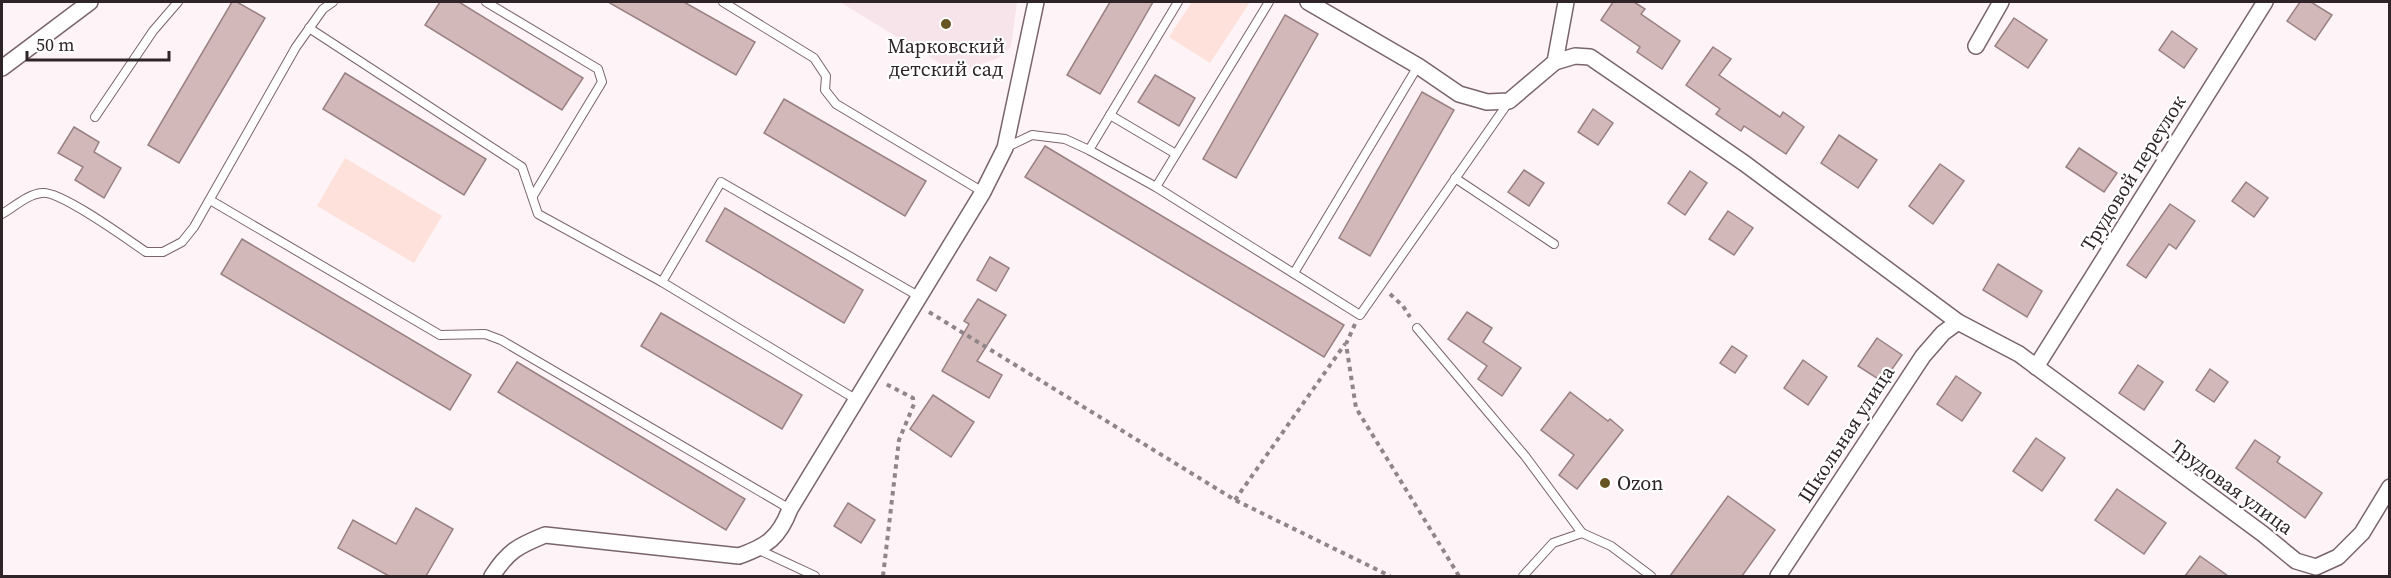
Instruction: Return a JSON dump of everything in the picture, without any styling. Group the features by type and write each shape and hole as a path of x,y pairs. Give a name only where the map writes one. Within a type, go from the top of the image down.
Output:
{"street":[{"path":"2,68 90,2"},
{"path":"492,576 518,546 545,535 739,556 772,540 784,525 790,509 983,192 1005,148 1036,2"},
{"path":"1308,2 1418,66 1459,94 1487,102 1509,101 1555,62 1566,2"},
{"path":"1976,46 2001,2"},
{"name":"Трудовой переулок","path":"2036,367 2265,2"},
{"name":"Трудовая улица","path":"1555,62 1575,56 1590,57 1605,65 1744,163 1958,322 2019,354 2263,534 2296,561 2316,567 2338,557 2362,533 2390,487"},
{"name":"Школьная улица","path":"1778,576 1923,356 1943,333 1958,322"}],"lane":[{"path":"95,117 153,31 178,2"},
{"path":"2,214 31,196 44,192 63,198 146,252 163,252 182,242 210,200 296,47 323,9 333,2"},
{"path":"486,2 598,69 602,82 533,196"},
{"path":"723,2 814,58 826,76 825,90 836,104 983,192"},
{"path":"1089,150 1178,2"},
{"path":"1156,188 1269,2"},
{"path":"309,28 522,167 538,214 662,282 858,400"},
{"path":"1294,273 1418,66"},
{"path":"1005,148 1032,135 1065,139 1089,150 1156,188 1360,315 1509,101"},
{"path":"1110,116 1176,154"},
{"path":"1455,178 1554,244"},
{"path":"662,282 721,182 918,300"},
{"path":"210,200 440,335 485,334 501,340 790,509"},
{"path":"1417,328 1525,456 1582,533 1611,546 1651,576"},
{"path":"1523,576 1553,543 1582,533"},
{"path":"757,549 815,576"}],"path":[{"path":"1381,285 1403,306 1417,328"},
{"path":"918,300 1235,500 1390,576"},
{"path":"1235,500 1332,366 1360,315"},
{"path":"1346,344 1356,408 1459,576"},
{"path":"872,376 913,398 914,404 899,440 884,576"}],"shaded area":[{"name":"Марковский детский сад","path":"840,2 1017,2 1011,47 998,58 956,73"},
{"path":"1192,2 1250,2 1210,63 1169,37"},
{"path":"345,158 442,216 414,263 317,206"}],"building":[{"path":"232,2 237,2 265,18 179,163 148,145"},
{"path":"440,2 459,2 583,78 562,110 425,25"},
{"path":"608,2 684,2 755,42 736,75"},
{"path":"1110,2 1153,2 1100,94 1067,75"},
{"path":"1613,2 1634,2 1645,9 1641,14 1680,41 1662,69 1637,52 1640,47 1601,20"},
{"path":"2300,2 2311,2 2332,15 2315,40 2287,21"},
{"path":"1285,15 1318,34 1236,178 1203,159"},
{"path":"2014,18 2047,40 2028,68 1995,46"},
{"path":"2172,31 2197,49 2184,68 2159,50"},
{"path":"1713,47 1731,59 1719,75 1780,117 1783,112 1804,127 1786,154 1744,126 1741,131 1716,114 1720,109 1686,85"},
{"path":"345,73 486,159 464,195 323,109"},
{"path":"1155,75 1195,98 1179,126 1138,102"},
{"path":"1422,92 1454,110 1370,256 1339,238"},
{"path":"784,99 926,181 905,216 764,133"},
{"path":"1593,109 1613,123 1598,145 1578,132"},
{"path":"74,127 99,142 94,152 121,168 104,198 75,180 83,167 58,153"},
{"path":"1839,135 1877,160 1858,188 1821,163"},
{"path":"1045,146 1344,325 1324,357 1025,177"},
{"path":"2079,148 2117,173 2104,192 2066,167"},
{"path":"1940,164 1964,181 1933,224 1909,206"},
{"path":"1524,170 1544,183 1529,206 1508,192"},
{"path":"1690,171 1707,183 1685,215 1668,203"},
{"path":"2246,182 2268,198 2254,217 2232,201"},
{"path":"2170,204 2195,221 2176,249 2169,244 2146,278 2127,265"},
{"path":"725,208 863,290 844,323 706,241"},
{"path":"1728,211 1753,228 1734,255 1709,239"},
{"path":"242,239 471,375 450,410 221,274"},
{"path":"990,257 1009,268 996,291 977,280"},
{"path":"1998,264 2042,291 2027,317 1983,290"},
{"path":"978,299 1006,315 977,361 1002,375 989,398 942,371 969,324 964,321"},
{"path":"1467,312 1492,328 1483,342 1521,368 1502,396 1478,379 1487,366 1448,339"},
{"path":"661,313 802,395 782,429 641,346"},
{"path":"1877,338 1902,355 1883,382 1858,366"},
{"path":"1732,346 1747,356 1735,373 1720,363"},
{"path":"1803,360 1827,377 1808,405 1784,388"},
{"path":"517,362 745,499 726,530 498,392"},
{"path":"2138,365 2163,382 2144,410 2119,393"},
{"path":"2210,369 2228,382 2214,402 2196,390"},
{"path":"1956,376 1981,393 1962,421 1937,404"},
{"path":"1570,392 1623,430 1577,489 1559,475 1574,455 1541,430"},
{"path":"933,395 974,422 951,457 910,429"},
{"path":"2036,438 2065,458 2042,491 2013,471"},
{"path":"2255,440 2280,457 2277,462 2322,493 2305,518 2236,468"},
{"path":"2117,489 2166,523 2144,554 2095,520"},
{"path":"1728,496 1775,530 1742,576 1670,576"},
{"path":"848,503 875,520 861,543 834,526"},
{"path":"416,508 453,529 426,576 389,576 338,548 353,520 396,544"},
{"path":"2200,556 2228,576 2185,576"}],"place":[{"name":"Марковский детский сад","path":"946,24"},
{"name":"Ozon","path":"1605,483"}]}
